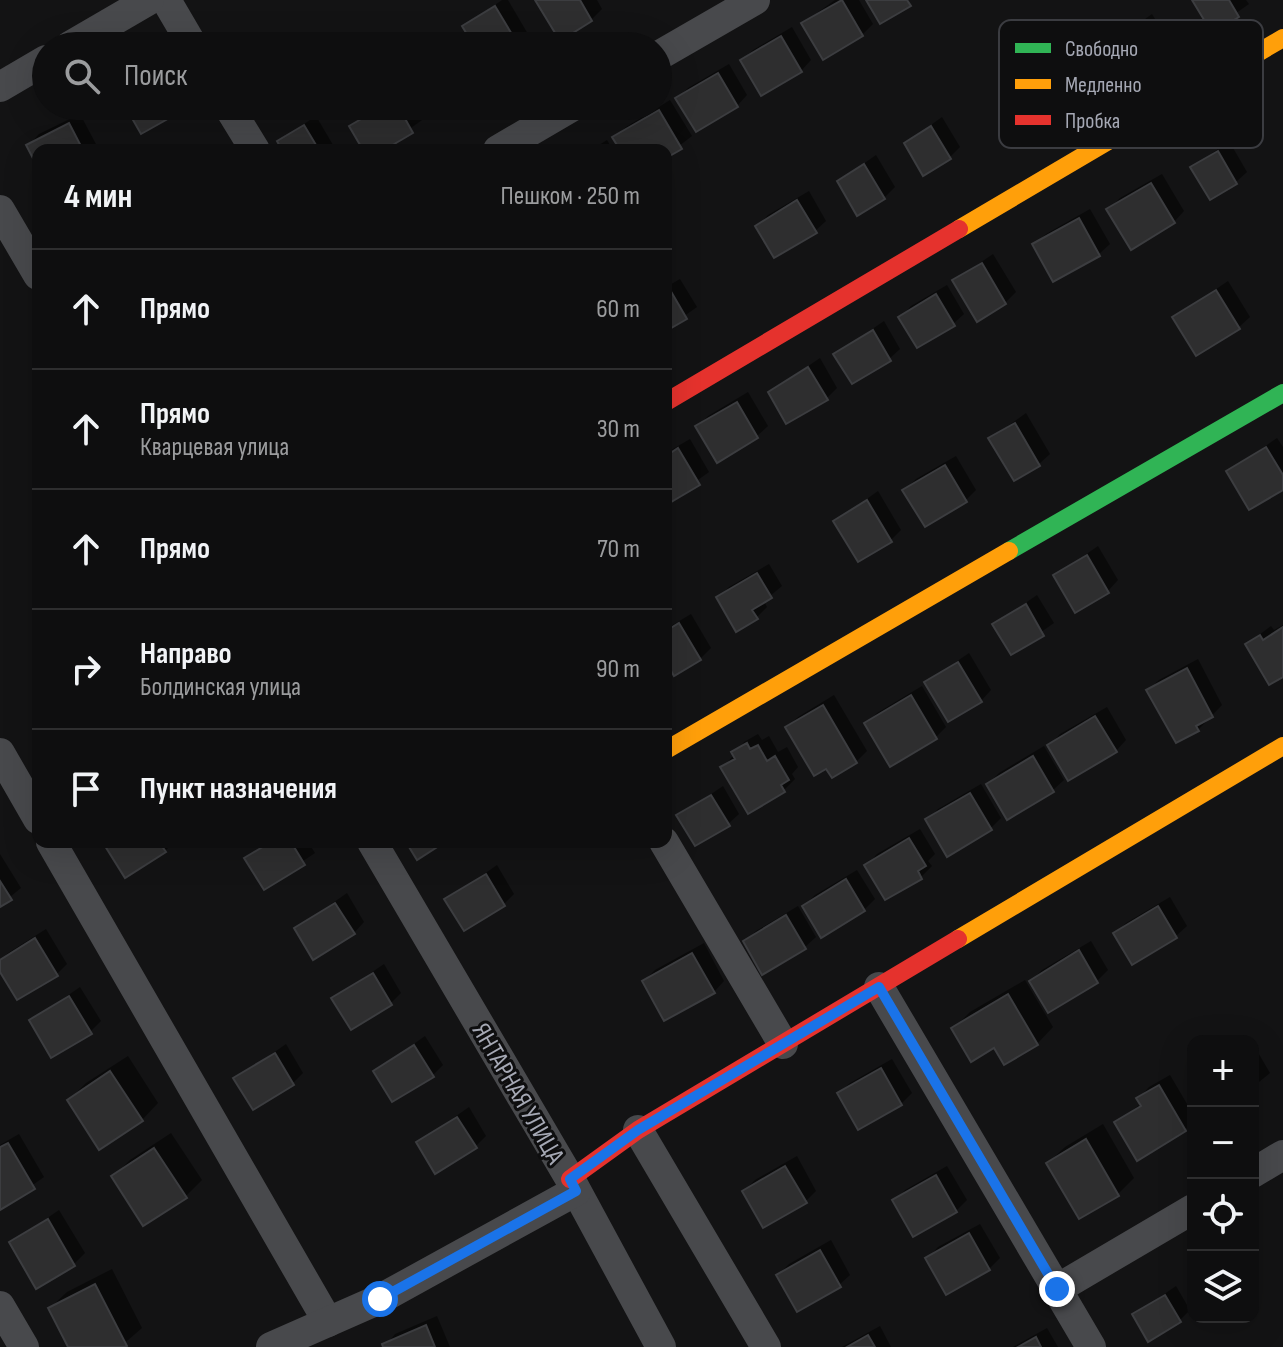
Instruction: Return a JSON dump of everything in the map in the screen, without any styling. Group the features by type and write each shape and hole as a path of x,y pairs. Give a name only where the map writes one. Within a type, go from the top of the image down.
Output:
{"street":[{"path":"94,32 149,0"},
{"path":"166,0 185,32"},
{"path":"672,48 755,0"},
{"path":"1263,50 1283,38"},
{"path":"0,87 32,68"},
{"path":"237,120 251,144"},
{"path":"508,144 549,120"},
{"path":"672,398 1097,148"},
{"path":"0,210 32,265"},
{"path":"672,747 1283,393"},
{"path":"271,1347 380,1299 573,1185 638,1130 1283,746"},
{"path":"0,753 32,809"},
{"path":"54,848 328,1322"},
{"name":"ЯНТАРНАЯ УЛИЦА","path":"376,848 573,1185 661,1347"},
{"path":"668,848 783,1044"},
{"path":"879,987 1091,1347"},
{"path":"638,1130 766,1347"},
{"path":"1259,1169 1283,1155"},
{"path":"1057,1289 1187,1213"},
{"path":"0,1306 24,1347"}],"building":[{"path":"535,0 580,0 592,21 574,32 555,32"},
{"path":"842,0 863,36 823,60 801,23"},
{"path":"866,0 907,0 911,6 880,24"},
{"path":"1192,0 1229,0 1239,17 1234,20 1204,20"},
{"path":"495,6 511,32 466,32 462,26"},
{"path":"781,36 802,72 761,96 740,60"},
{"path":"718,73 738,107 696,132 675,98"},
{"path":"133,120 166,120 141,134"},
{"path":"360,120 406,120 413,133 394,144 360,144 349,126"},
{"path":"642,120 665,120 682,149 672,155 672,144 616,144 612,137"},
{"path":"69,123 80,144 32,144 32,156 26,145"},
{"path":"304,125 315,144 279,144 277,141"},
{"path":"931,126 951,159 923,176 904,143"},
{"path":"1218,151 1237,184 1210,200 1190,167"},
{"path":"864,164 885,199 857,216 837,181"},
{"path":"1151,183 1175,223 1131,250 1106,209"},
{"path":"797,200 817,233 774,258 755,226"},
{"path":"1079,218 1100,256 1053,282 1032,244"},
{"path":"982,263 1006,304 977,322 952,280"},
{"path":"1216,290 1240,329 1196,356 1172,317"},
{"path":"672,293 687,319 672,328"},
{"path":"936,294 955,326 917,348 898,317"},
{"path":"873,330 891,361 852,384 833,354"},
{"path":"808,367 828,400 786,424 768,392"},
{"path":"737,402 758,438 717,463 695,426"},
{"path":"1015,423 1040,466 1014,481 988,438"},
{"path":"1266,447 1283,475 1283,490 1249,510 1226,471"},
{"path":"678,448 700,485 672,501 672,452"},
{"path":"945,465 967,502 925,527 902,490"},
{"path":"867,500 892,542 858,562 833,521"},
{"path":"1087,555 1109,593 1075,613 1053,575"},
{"path":"757,573 772,598 752,610 758,619 736,632 716,597"},
{"path":"1026,604 1044,636 1011,655 992,624"},
{"path":"679,623 701,660 674,676 672,672 672,627"},
{"path":"1283,627 1283,677 1269,685 1245,644 1260,635 1263,640"},
{"path":"958,662 982,702 948,722 924,682"},
{"path":"1187,668 1213,717 1196,726 1199,731 1176,743 1146,690"},
{"path":"911,695 937,739 890,767 864,723"},
{"path":"823,705 857,763 832,778 826,769 814,776 785,727"},
{"path":"1095,716 1117,752 1068,781 1047,745"},
{"path":"747,743 750,749 758,745 767,761 775,756 789,780 781,785 785,792 748,814 720,767 735,759 731,752"},
{"path":"1033,756 1054,792 1007,820 986,784"},
{"path":"970,793 992,830 947,857 925,819"},
{"path":"711,795 730,826 695,846 676,815"},
{"path":"909,838 926,866 918,871 922,879 885,900 864,865"},
{"path":"106,848 163,848 166,852 125,878"},
{"path":"261,848 295,848 305,865 264,890 244,858"},
{"path":"410,848 436,848 417,860"},
{"path":"486,874 505,906 464,931 444,899"},
{"path":"846,879 865,911 821,938 802,906"},
{"path":"0,881 12,900 0,907"},
{"path":"335,903 355,934 313,960 294,928"},
{"path":"1158,906 1177,938 1132,965 1113,933"},
{"path":"786,915 806,949 762,975 743,941"},
{"path":"35,938 58,976 17,1000 0,972 0,960"},
{"path":"1079,950 1098,983 1048,1013 1029,981"},
{"path":"692,953 715,993 664,1021 642,981"},
{"path":"373,973 392,1005 351,1030 331,998"},
{"path":"1008,994 1038,1045 1004,1065 994,1048 971,1062 951,1028"},
{"path":"69,996 92,1034 51,1058 29,1020"},
{"path":"414,1045 434,1077 392,1102 373,1071"},
{"path":"275,1053 294,1085 253,1110 233,1078"},
{"path":"881,1068 902,1105 858,1130 837,1093"},
{"path":"110,1071 143,1121 99,1150 67,1100"},
{"path":"1159,1085 1186,1131 1137,1161 1114,1122 1141,1106 1136,1098"},
{"path":"457,1117 477,1148 435,1174 416,1142"},
{"path":"1086,1139 1119,1196 1079,1219 1046,1163"},
{"path":"8,1143 35,1189 0,1210 0,1147"},
{"path":"154,1148 187,1198 143,1226 111,1176"},
{"path":"785,1166 807,1203 763,1228 742,1191"},
{"path":"936,1175 957,1212 913,1237 892,1200"},
{"path":"48,1219 75,1266 36,1289 9,1242"},
{"path":"969,1233 990,1270 946,1295 925,1258"},
{"path":"820,1250 841,1287 797,1312 776,1275"},
{"path":"95,1284 125,1347 68,1347 48,1308"},
{"path":"1165,1295 1181,1322 1148,1342 1132,1314"},
{"path":"426,1325 435,1347 383,1347 382,1344"},
{"path":"868,1335 875,1347 847,1347"},
{"path":"1036,1337 1041,1347 1018,1347"}],"traffic: fast":[{"path":"1009,551 1283,393"}],"traffic: slow":[{"path":"1263,50 1283,38"},
{"path":"959,229 1096,148"},
{"path":"672,747 1009,551"},
{"path":"958,939 1283,746"}],"traffic: jam":[{"path":"672,398 959,229"},
{"path":"570,1179 638,1130 958,939"}],"route":[{"path":"380,1299 576,1191 570,1179 638,1130 879,987 1057,1289"}]}
